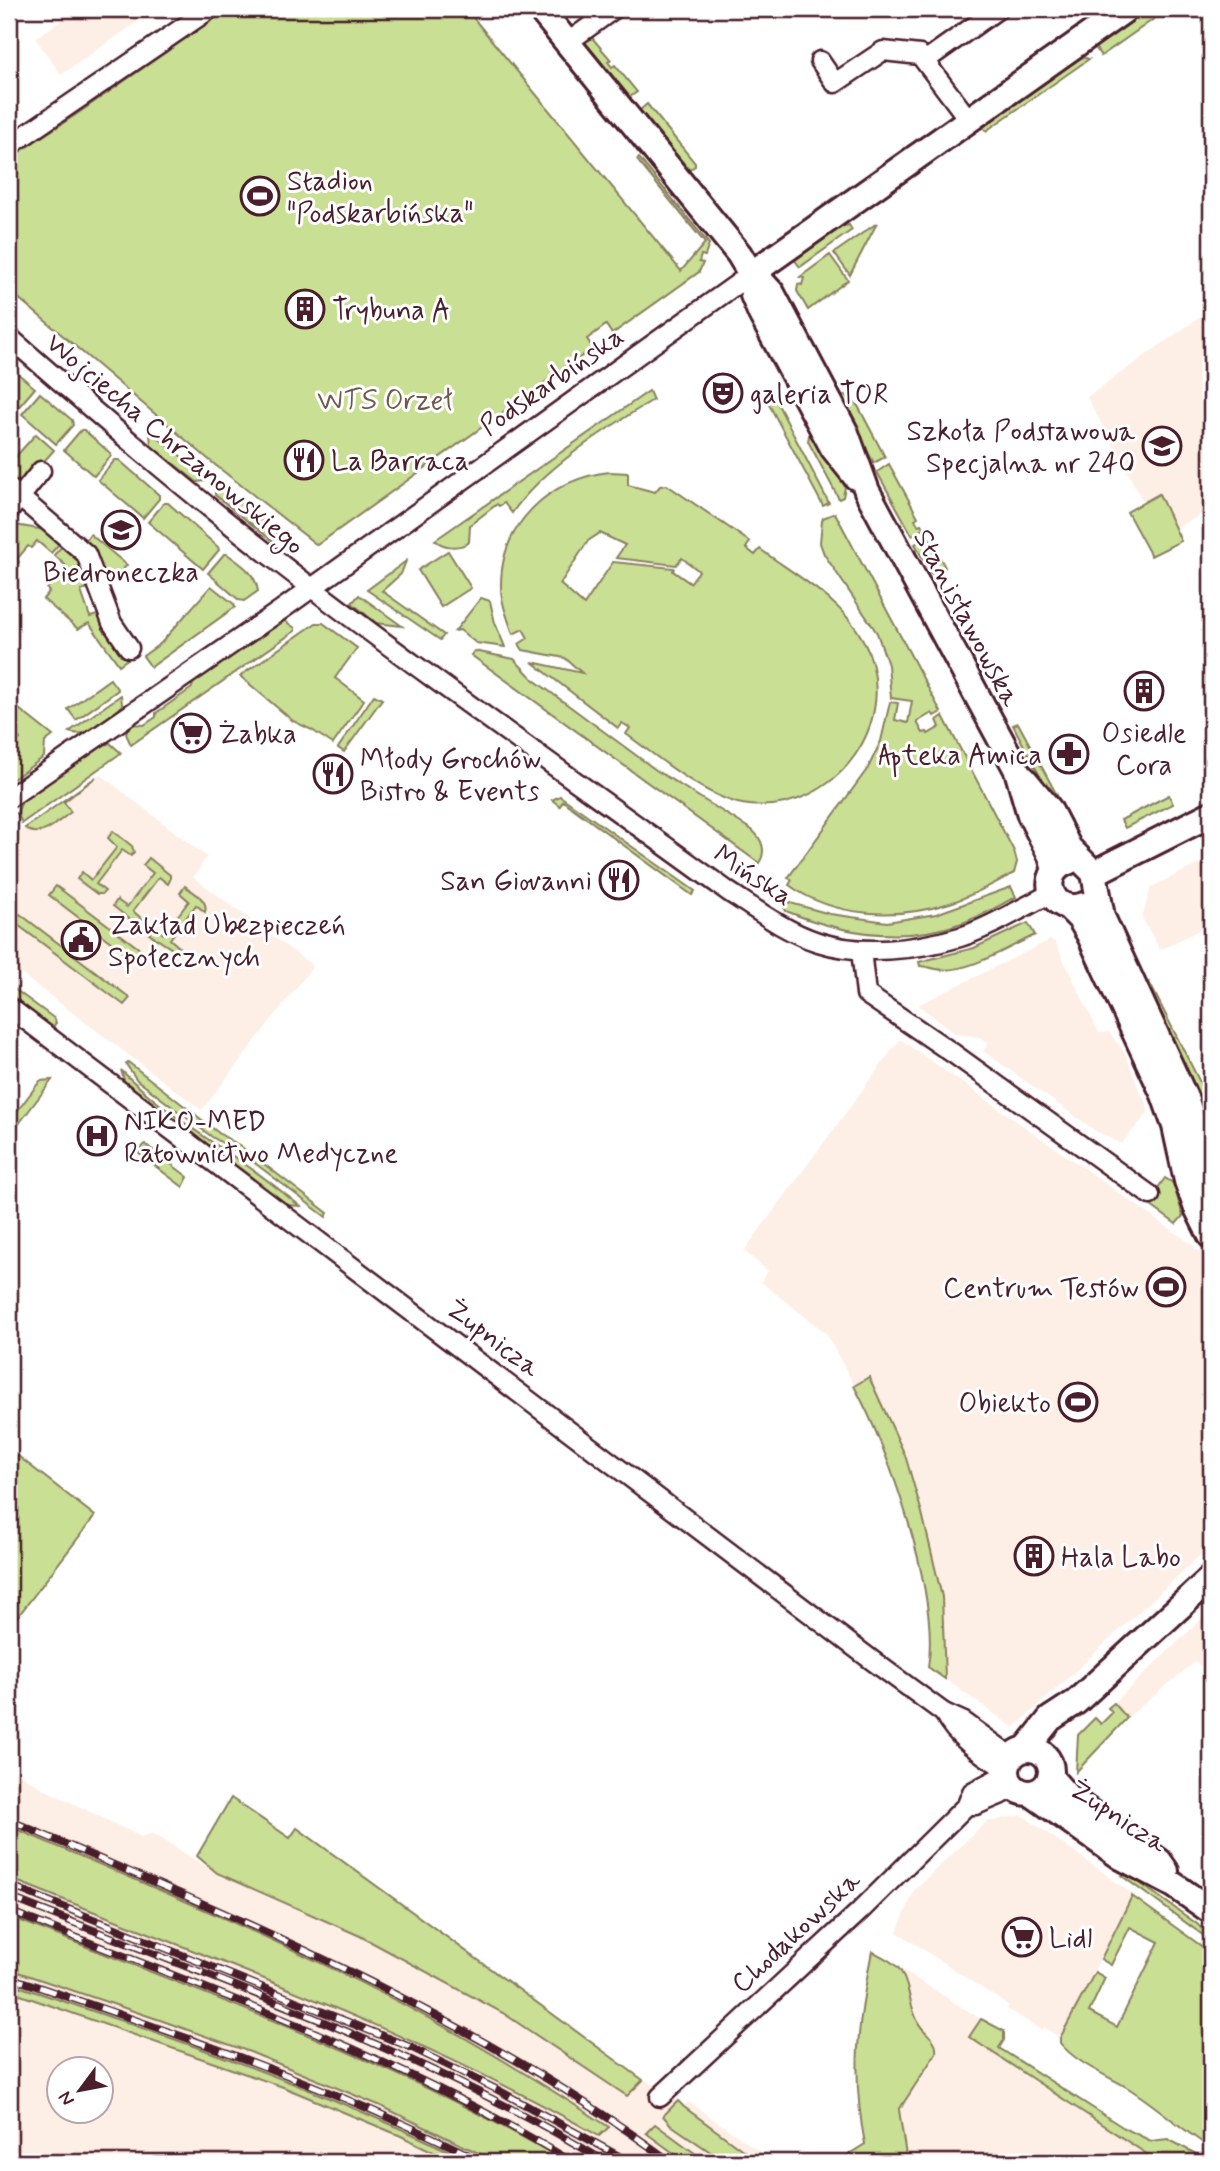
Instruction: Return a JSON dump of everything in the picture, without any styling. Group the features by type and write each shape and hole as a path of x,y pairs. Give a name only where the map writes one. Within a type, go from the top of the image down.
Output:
{"street":[{"path":"540,9 732,244 751,274"},
{"path":"568,42 614,9"},
{"path":"926,60 998,9"},
{"path":"9,146 202,11"},
{"name":"Podskarbińska","path":"9,798 311,587 969,120 1118,11"},
{"path":"820,61 835,83 883,51 915,53 926,60 969,120"},
{"name":"Stanisławowska","path":"751,274 752,295 828,439 867,491 1017,770 1042,800 1069,848 1091,875 1106,926 1180,1083 1195,1130 1211,1202"},
{"name":"Wojciecha Chrzanowskiego","path":"9,337 198,499 311,587"},
{"path":"41,471 12,499 86,554 111,623 129,648"},
{"name":"Mińska","path":"311,587 729,892 774,921 817,942 861,950 907,948 962,937 1059,890"},
{"name":"Stanisławowska","path":"1017,770 1030,815 1051,856 1059,890 1089,934 1161,1088 1175,1126 1196,1206 1211,1236"},
{"path":"1091,875 1211,814"},
{"path":"1068,862 1091,875 1094,896 1083,906 1059,890 1068,862"},
{"path":"861,950 866,994 1150,1195"},
{"name":"Żupnicza","path":"9,1007 944,1713 971,1726 1121,1857 1174,1885 1211,1911"},
{"name":"Chodakowska","path":"660,2096 860,1911 967,1805 972,1792 1024,1771 1050,1719 1076,1702 1211,1578"}],"shaded area":[{"path":"79,9 156,9 61,75 35,38"},
{"name":"Szkoła Podstawowa Specjalna nr 240","path":"1211,309 1211,510 1175,528 1159,495 1144,503 1087,397"},
{"path":"100,774 207,857 193,877 313,966 202,1110 9,965 9,839"},
{"path":"1211,858 1211,924 1160,950 1142,918 1151,887"},
{"path":"1050,940 1055,942 1099,1033 1109,1032 1126,1055 1147,1104 1148,1113 1121,1144 1096,1131 983,1051 989,1043 979,1037 956,1034 918,1005"},
{"path":"900,1039 1211,1258 1211,1545 1014,1728 945,1679 942,1597 913,1482 896,1486 862,1400 826,1333 761,1282 768,1271 744,1251"},
{"path":"1211,1610 1211,1673 1195,1662 1127,1718 1114,1703"},
{"path":"9,1768 48,1791 141,1837 152,1833 217,1873 570,2028 684,2106 689,2102 775,2162 9,2162"},
{"path":"1022,1815 1133,1894 1060,2038 1044,2027 1041,2030 1007,2009 1009,2006 897,1932 915,1889 986,1822"},
{"path":"899,1968 981,2019 970,2037 1159,2162 907,2162 899,2110 934,2039 917,2021"}],"green space":[{"name":"WTS Orzeł","path":"228,9 466,9 681,271 705,243 637,160 639,158 709,244 705,256 701,255 699,262 703,263 699,272 612,334 606,325 587,339 593,348 317,545 214,464 9,290 9,158"},
{"path":"1150,9 1168,9 1101,56 1095,47"},
{"path":"588,33 611,60 608,62 612,67 615,65 637,92 630,97 583,40"},
{"path":"1081,57 1089,59 986,131 983,127"},
{"path":"647,104 695,166 689,170 640,110"},
{"path":"877,223 850,275 834,253"},
{"path":"849,225 852,230 800,267 794,259 840,227"},
{"path":"830,255 848,280 808,310 797,291 798,284 802,285 804,278 800,277"},
{"path":"9,366 35,388 16,410 9,403"},
{"path":"649,391 653,400 576,450 540,481 512,513 504,503 499,506 497,504 470,525 469,542 461,546 447,546 435,540"},
{"path":"40,393 72,420 73,425 56,444 22,414"},
{"path":"773,395 829,503 823,506 766,399"},
{"path":"845,395 858,406 885,457 874,463 838,399"},
{"path":"814,428 845,487 843,497 839,499 808,441 810,430"},
{"path":"81,430 111,456 94,476 64,450"},
{"path":"152,433 208,478 197,482 151,446"},
{"path":"36,434 54,450 32,475 11,483 9,464"},
{"path":"115,460 119,460 159,495 159,499 143,518 98,480"},
{"path":"889,464 918,517 915,519 918,525 921,524 924,529 912,535 877,472"},
{"path":"610,472 628,473 628,485 655,492 660,486 667,485 750,542 746,548 755,555 760,549 817,589 854,626 863,640 874,670 875,700 869,729 855,756 835,778 810,794 781,804 749,805 734,802 701,787 668,766 626,734 630,728 622,723 618,728 532,662 582,673 565,658 523,650 519,644 528,638 523,629 513,634 503,605 501,587 503,564 509,543 519,525 549,494 588,476","holes":["600,533 625,545 616,558 676,565 682,558 699,571 690,583 673,571 674,568 613,562 584,605 560,584 588,541"]},
{"path":"218,486 277,531 275,543 215,495"},
{"path":"1159,494 1181,541 1151,556 1127,512"},
{"path":"164,503 168,503 218,547 219,550 203,569 148,522"},
{"path":"835,513 941,712 934,716 932,713 917,722 923,733 928,734 940,727 937,720 943,716 1014,851 1017,862 1014,873 950,903 909,912 866,913 826,904 789,885 792,880 788,878 868,768 881,741 890,702 898,703 895,720 908,723 912,701 891,698 888,665 877,633 824,554 820,543 822,521"},
{"path":"9,524 45,530 61,542 51,553 37,541 31,548 28,546 11,572"},
{"path":"90,534 127,565 118,575 103,581 83,543"},
{"path":"928,536 945,567 931,574 915,544"},
{"path":"64,544 81,558 92,586 81,591 90,617 102,614 106,625 129,658 119,665 89,623 78,629 43,599 55,579 58,582 63,575 61,573 66,566 54,555"},
{"path":"448,551 471,588 441,607 418,570"},
{"path":"224,554 247,569 254,579 258,591 244,601 239,600 208,573"},
{"path":"406,561 401,574 382,591 444,635 440,640 367,590"},
{"path":"211,586 235,607 151,667 143,656 161,643"},
{"path":"359,595 402,626 376,623 352,603"},
{"path":"481,598 490,601 505,647 476,643 460,630 455,631"},
{"path":"285,621 295,628 295,631 131,745 126,734 128,726 144,725 156,717 156,713 192,688 194,679"},
{"path":"316,623 323,623 357,648 335,678 364,700 333,744 293,721 240,676"},
{"path":"474,651 514,659 534,680 656,770 752,830 762,845 763,854 759,863 471,655"},
{"path":"110,679 118,690 76,720 68,709"},
{"path":"121,695 122,704 119,710 102,724 83,733 69,732"},
{"path":"374,695 382,699 344,752 338,748"},
{"path":"9,701 53,736 45,742 44,757 9,782 9,748 20,739 9,723"},
{"path":"1018,723 1071,821 1065,824 1013,725"},
{"path":"110,743 121,753 22,823 17,813 22,801 96,748"},
{"path":"96,777 64,802 71,812 54,825 37,832 25,828"},
{"path":"1169,795 1173,804 1125,828 1121,820"},
{"path":"560,796 695,891 692,895 563,801 560,806 552,800"},
{"path":"113,831 132,846 134,852 131,856 122,850 96,884 105,891 97,894 77,879 82,872 91,880 117,847 108,838"},
{"path":"149,858 170,875 170,880 168,884 159,877 133,911 142,919 132,921 113,906 117,900 127,907 153,873 143,865"},
{"path":"56,886 149,956 141,965 49,895"},
{"path":"185,886 203,900 206,908 205,912 196,905 170,939 179,947 174,950 149,934 154,928 164,934 189,901 180,893"},
{"path":"1011,887 1016,897 969,920 917,933 873,934 829,926 786,911 780,900 830,914 887,922 936,914"},
{"path":"20,914 130,998 124,1005 14,922"},
{"path":"1028,923 1035,935 987,959 948,970 920,966 919,962 974,948"},
{"path":"1149,982 1211,1104 1210,1124 1201,1124 1145,984"},
{"path":"9,985 55,1019 56,1023 52,1028 9,996"},
{"path":"128,1062 328,1213 326,1217 248,1158 212,1137 137,1080 126,1064"},
{"path":"121,1070 164,1108 258,1173 300,1206 287,1205 125,1083"},
{"path":"52,1080 12,1133 9,1130 9,1122 40,1081"},
{"path":"145,1144 188,1177 183,1187 138,1153"},
{"path":"1165,1178 1173,1183 1183,1216 1176,1224 1147,1203"},
{"path":"869,1377 905,1455 922,1513 942,1597 945,1679 928,1667 930,1637 926,1602 909,1523 882,1446 854,1386"},
{"path":"9,1449 95,1516 9,1628"},
{"path":"1114,1703 1127,1718 1076,1772 1078,1735 1095,1718 1101,1724 1112,1713 1108,1708"},
{"path":"231,1798 290,1838 297,1828 643,2080 627,2096 503,2013 360,1936 217,1873 197,1856"},
{"path":"9,1826 321,1963 447,2028 609,2127 599,2136 528,2097 383,2028 9,1878"},
{"path":"1125,1875 1211,1934 1211,1941 1122,1876"},
{"path":"1132,1896 1211,1953 1211,2148 1139,2095 1083,2063 1060,2043 1060,2038 1095,1972 1105,1978 1089,2012 1117,2027 1159,1942 1130,1927 1111,1965 1101,1959"},
{"path":"9,1916 362,2058 432,2090 566,2162 497,2162 381,2106 250,2052 9,1969"},
{"path":"872,1951 900,1970 915,2016 936,2048 936,2053 899,2110 907,2162 848,2162 846,2156 865,2144 857,2070 863,2001"},
{"path":"9,1983 243,2064 358,2110 471,2162 454,2162 401,2136 283,2087 9,1991"},
{"path":"981,2019 1004,2031 1004,2040 999,2048 1124,2128 1151,2141 1168,2139 1211,2162 1159,2162 969,2037"},
{"path":"678,2101 759,2162 725,2162 671,2125 663,2116"},
{"path":"655,2124 707,2162 686,2162 646,2133"}],"railway":[{"path":"9,1820 266,1932 433,2014 515,2059 671,2162"},
{"path":"9,1885 410,2047 498,2090 630,2162"},
{"path":"9,1897 314,2017 389,2050 536,2122 606,2162"},
{"path":"9,1911 224,1995 367,2055 505,2123 572,2162"},
{"path":"9,1977 190,2039 309,2084 426,2134 483,2162"}],"place":[{"name":"Stadion \"Podskarbińska\"","path":"260,196"},
{"name":"Trybuna A","path":"305,309"},
{"name":"galeria TOR","path":"723,393"},
{"name":"Szkoła Podstawowa Specjalna nr 240","path":"1162,446"},
{"name":"La Barraca","path":"304,460"},
{"name":"Biedroneczka","path":"121,530"},
{"name":"Osiedle Cora","path":"1144,691"},
{"name":"Żabka","path":"191,733"},
{"name":"Apteka Amica","path":"1069,754"},
{"name":"Młody Grochów Bistro & Events","path":"333,774"},
{"name":"San Giovanni","path":"619,880"},
{"name":"Zakład Ubezpieczeń Społecznych","path":"81,940"},
{"name":"NIKO-MED Ratownictwo Medyczne","path":"97,1136"},
{"name":"Centrum Testów","path":"1166,1287"},
{"name":"Obiekto","path":"1078,1402"},
{"name":"Hala Labo","path":"1034,1556"},
{"name":"Lidl","path":"1022,1937"}]}
